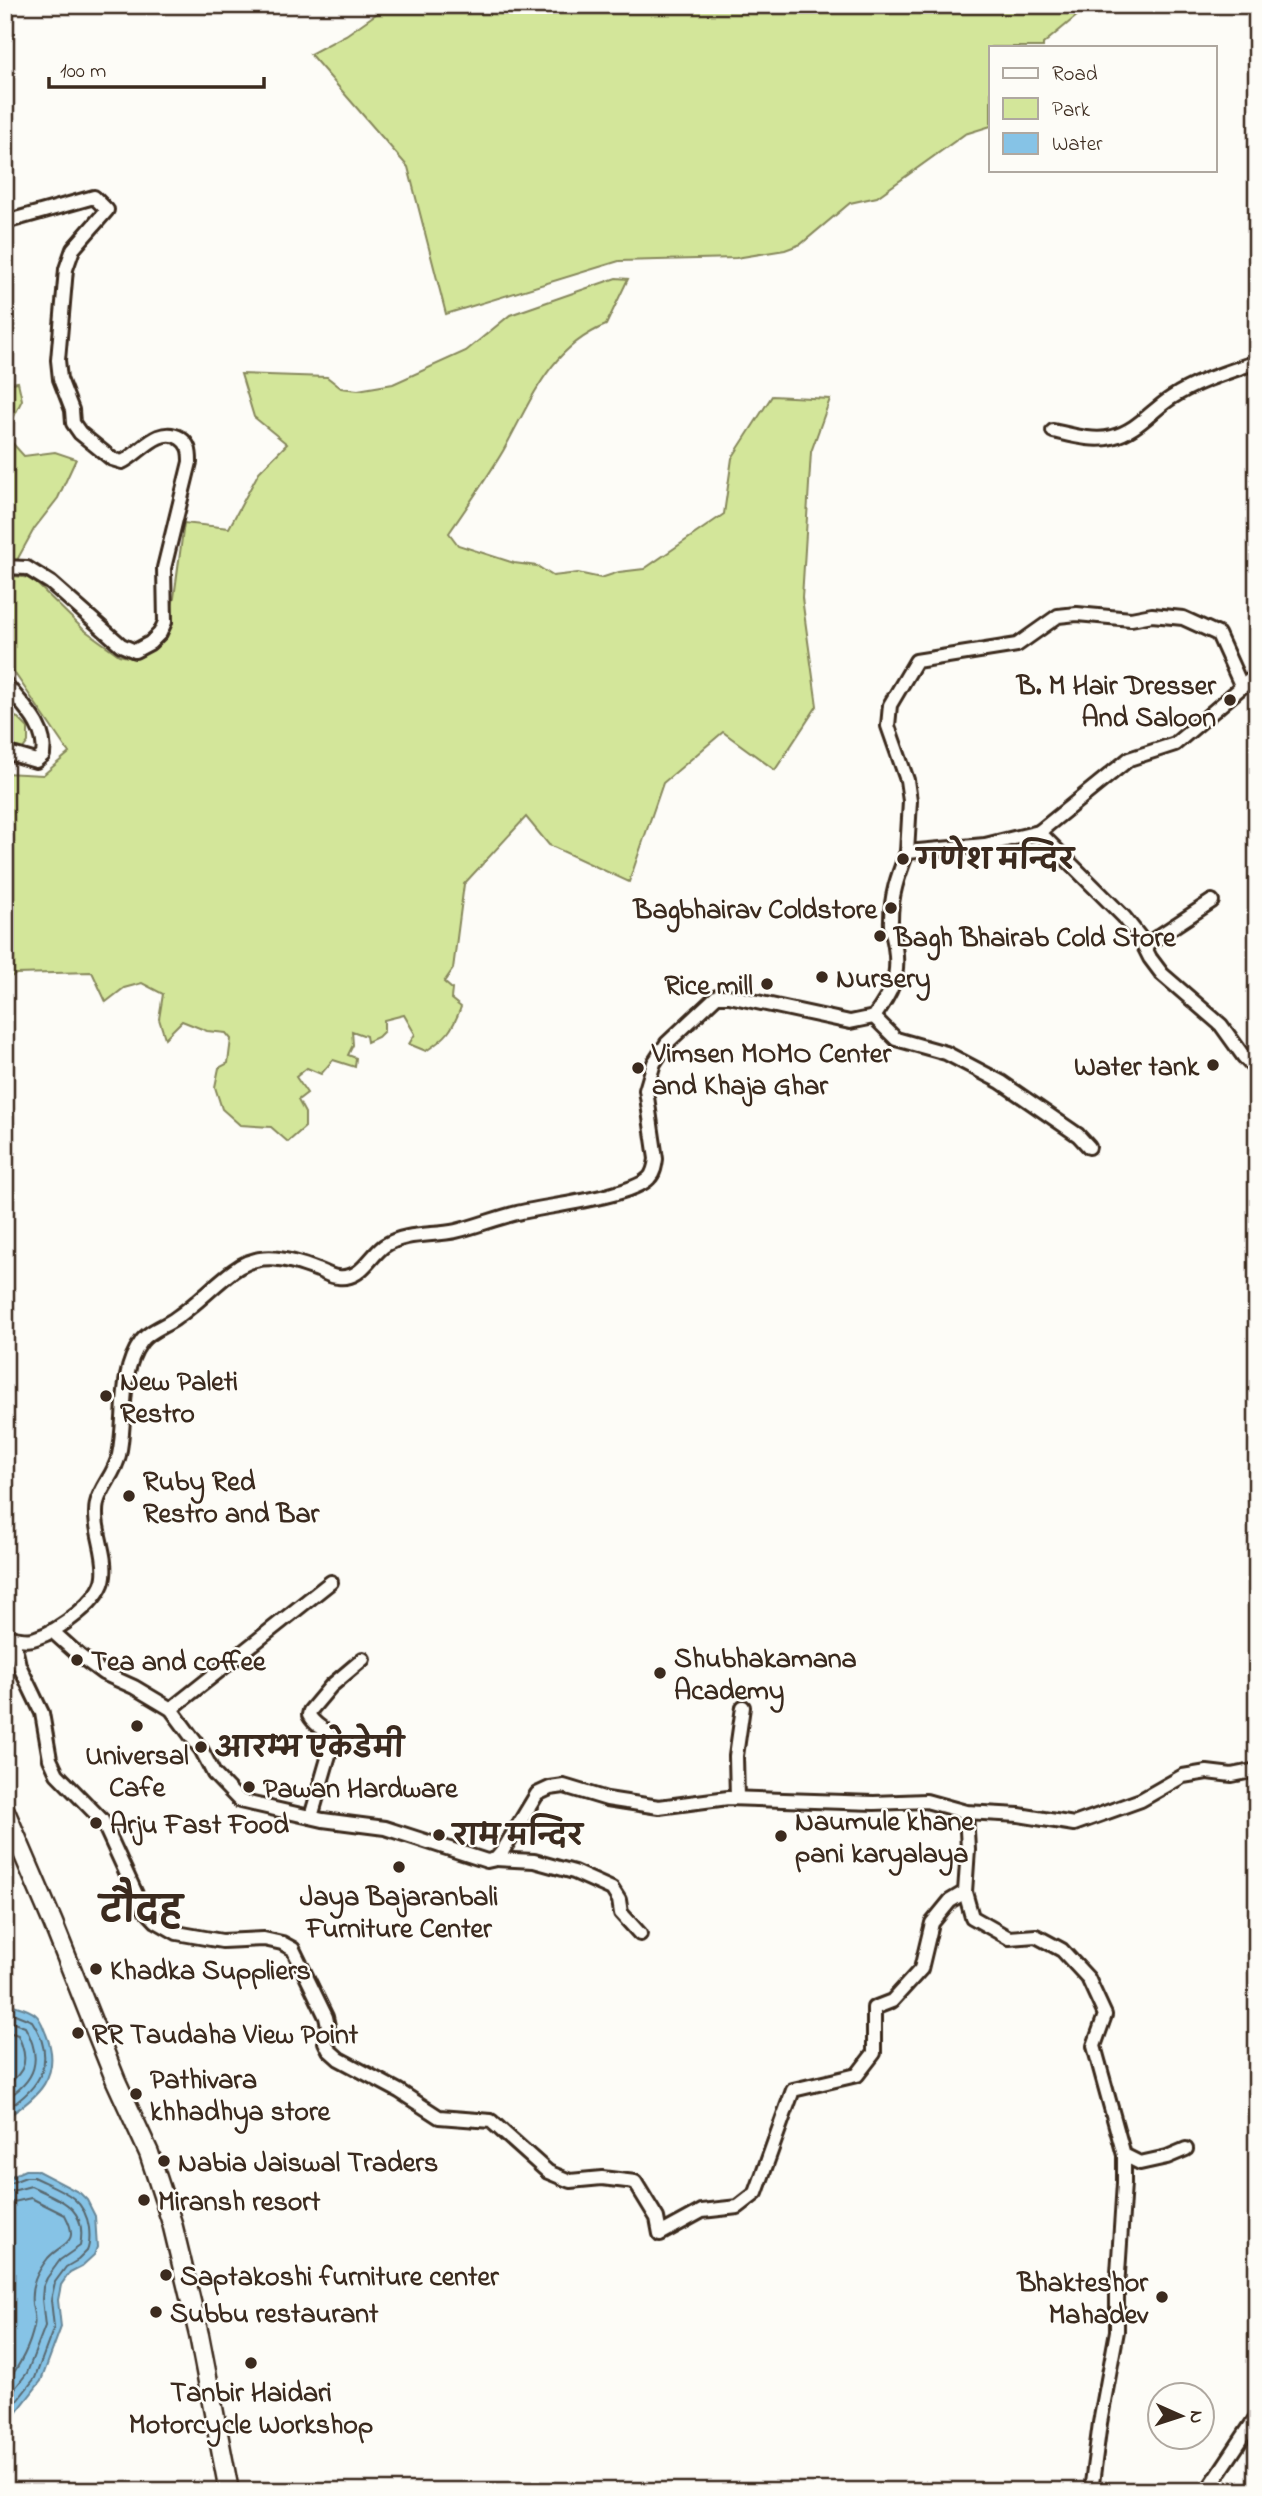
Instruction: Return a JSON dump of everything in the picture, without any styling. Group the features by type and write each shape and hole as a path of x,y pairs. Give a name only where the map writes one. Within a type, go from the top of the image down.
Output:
{"main road":[{"path":"5,1811 116,2081 149,2153 172,2223 199,2335 229,2491"}],"street":[{"path":"5,222 94,197 107,210 73,249 66,269 58,360 60,379 72,410 73,423 80,433 112,459 122,462 131,458 163,434 174,435 184,441 190,449 190,461 164,568 165,622 160,633 150,643 135,650 121,645 51,583 27,568 5,567"},
{"path":"1053,431 1082,437 1111,438 1137,426 1171,398 1216,375 1257,362"},
{"path":"965,1892 950,1901 932,1923 921,1969 892,2001 874,2008 874,2053 857,2075 793,2090 756,2193 738,2207 702,2211 660,2234 657,2218 635,2182 602,2178 570,2181 548,2172 491,2121 439,2117 399,2091 339,2059 328,2050 325,2042 328,2026 326,2017 293,1949 264,1939 222,1941 177,1933 156,1921 141,1905 102,1820 57,1774 50,1759 42,1713 9,1637 34,1639 52,1631 95,1598 104,1580 96,1516 97,1503 102,1490 112,1477 119,1455 132,1359 142,1340 175,1320 236,1268 255,1260 276,1257 338,1278 350,1276 362,1270 384,1246 408,1237 452,1232 494,1218 630,1189 649,1179 655,1169 656,1159 646,1090 654,1063 667,1043 717,996 729,996 850,1022 874,1017 889,996 896,979 896,950 890,923 893,887 907,852 910,801 907,780 887,726 890,705 916,661 1017,645 1058,616 1077,614 1131,619 1152,615 1183,618 1218,634 1241,685"},
{"path":"907,852 985,845 1039,832 1129,760 1175,744 1257,674"},
{"path":"5,683 40,728 46,741 43,755 36,761 5,752"},
{"path":"1039,832 1124,917 1163,974 1222,1025 1257,1071"},
{"path":"1144,946 1212,901"},
{"path":"874,1017 896,1039 946,1053 1001,1082 1078,1135 1089,1147"},
{"path":"171,1709 331,1582"},
{"path":"52,1631 103,1672 171,1709 202,1751 214,1774 240,1801 311,1817 385,1828 488,1861 534,1861 574,1872 612,1889 619,1900 621,1913 640,1934"},
{"path":"311,1817 331,1748 331,1739 329,1733 312,1722 310,1711 331,1686 363,1659"},
{"path":"737,1798 736,1756 743,1707"},
{"path":"496,1859 537,1794 564,1786 607,1799 659,1807 737,1798 926,1801 966,1812 1019,1815 1074,1824 1141,1800 1183,1776 1207,1772 1232,1775 1257,1770"},
{"path":"966,1812 968,1849 965,1892 972,1917 1009,1938 1036,1936 1062,1950 1088,1978 1105,2015 1094,2046 1124,2155 1124,2183 1116,2288 1117,2331 1091,2491"},
{"path":"1124,2155 1140,2163 1167,2157 1186,2149"},
{"path":"1207,2491 1257,2416"}],"green space":[{"path":"389,5 1090,5 1043,46 989,46 989,127 965,134 877,197 850,203 801,244 785,250 736,258 619,261 446,314 408,167 310,54 346,35"},
{"path":"616,278 628,279 606,325 586,335 556,362 533,395 497,461 449,533 458,545 514,563 537,566 553,576 578,573 601,578 619,572 644,569 724,514 732,458 772,396 830,399 811,452 802,598 817,706 775,770 723,732 663,783 629,882 549,845 526,817 464,884 453,969 444,982 452,989 451,999 461,1007 448,1033 426,1051 409,1044 415,1034 404,1015 384,1020 384,1031 367,1042 366,1036 352,1031 353,1045 348,1055 356,1058 355,1067 333,1060 321,1074 307,1068 296,1077 307,1093 298,1100 305,1113 305,1127 288,1142 271,1127 240,1125 222,1109 215,1087 219,1068 228,1063 231,1039 226,1033 207,1031 182,1021 165,1038 159,1019 163,994 142,983 124,988 106,1002 92,972 16,974 5,980 5,773 43,775 69,753 5,659 5,575 31,578 83,629 119,655 132,658 162,639 174,598 184,523 229,528 259,472 287,444 254,417 241,374 327,377 341,388 358,390 393,384 466,351 510,315"},
{"path":"18,382 22,400 5,435 5,384"},
{"path":"5,435 24,456 55,452 76,459 58,498 34,529 16,562 5,560"},
{"path":"5,714 18,718 28,728 28,742 22,750 5,749"}],"water":[{"path":"5,2002 29,2010 38,2017 50,2049 51,2062 49,2073 37,2093 5,2118"},
{"path":"25,2170 36,2170 80,2193 87,2200 95,2216 97,2247 94,2255 70,2272 61,2285 58,2300 61,2327 41,2381 5,2427 5,2179"}],"place":[{"name":"B. M Hair Dresser And Saloon","path":"1230,700"},
{"name":"गणेश मन्दिर","path":"903,859"},
{"name":"Bagbhairav Coldstore","path":"891,908"},
{"name":"Bagh Bhairab Cold Store","path":"880,936"},
{"name":"Nursery","path":"822,977"},
{"name":"Rice mill","path":"767,984"},
{"name":"Water tank","path":"1213,1065"},
{"name":"Vimsen MOMO Center and Khaja Ghar","path":"638,1068"},
{"name":"New Paleti Restro","path":"106,1396"},
{"name":"Ruby Red Restro and Bar","path":"129,1496"},
{"name":"Tea and coffee","path":"77,1660"},
{"name":"Shubhakamana Academy","path":"660,1673"},
{"name":"Universal Cafe","path":"137,1726"},
{"name":"आरम्भ एकेडेमी","path":"201,1747"},
{"name":"Pawan Hardware","path":"249,1787"},
{"name":"Arju Fast Food","path":"96,1823"},
{"name":"राम मन्दिर","path":"439,1835"},
{"name":"Naumule khane pani karyalaya","path":"781,1836"},
{"name":"Jaya Bajaranbali Furniture Center","path":"399,1867"},
{"name":"Khadka Suppliers","path":"96,1969"},
{"name":"RR Taudaha View Point","path":"78,2033"},
{"name":"Pathivara khhadhya store","path":"136,2094"},
{"name":"Nabia Jaiswal Traders","path":"164,2161"},
{"name":"Miransh resort","path":"144,2200"},
{"name":"Saptakoshi furniture center","path":"166,2275"},
{"name":"Bhakteshor Mahadev","path":"1162,2297"},
{"name":"Subbu restaurant","path":"156,2312"},
{"name":"Tanbir Haidari Motorcycle Workshop","path":"251,2363"}],"district":[{"name":"टौदह","path":"141,1909"}]}
